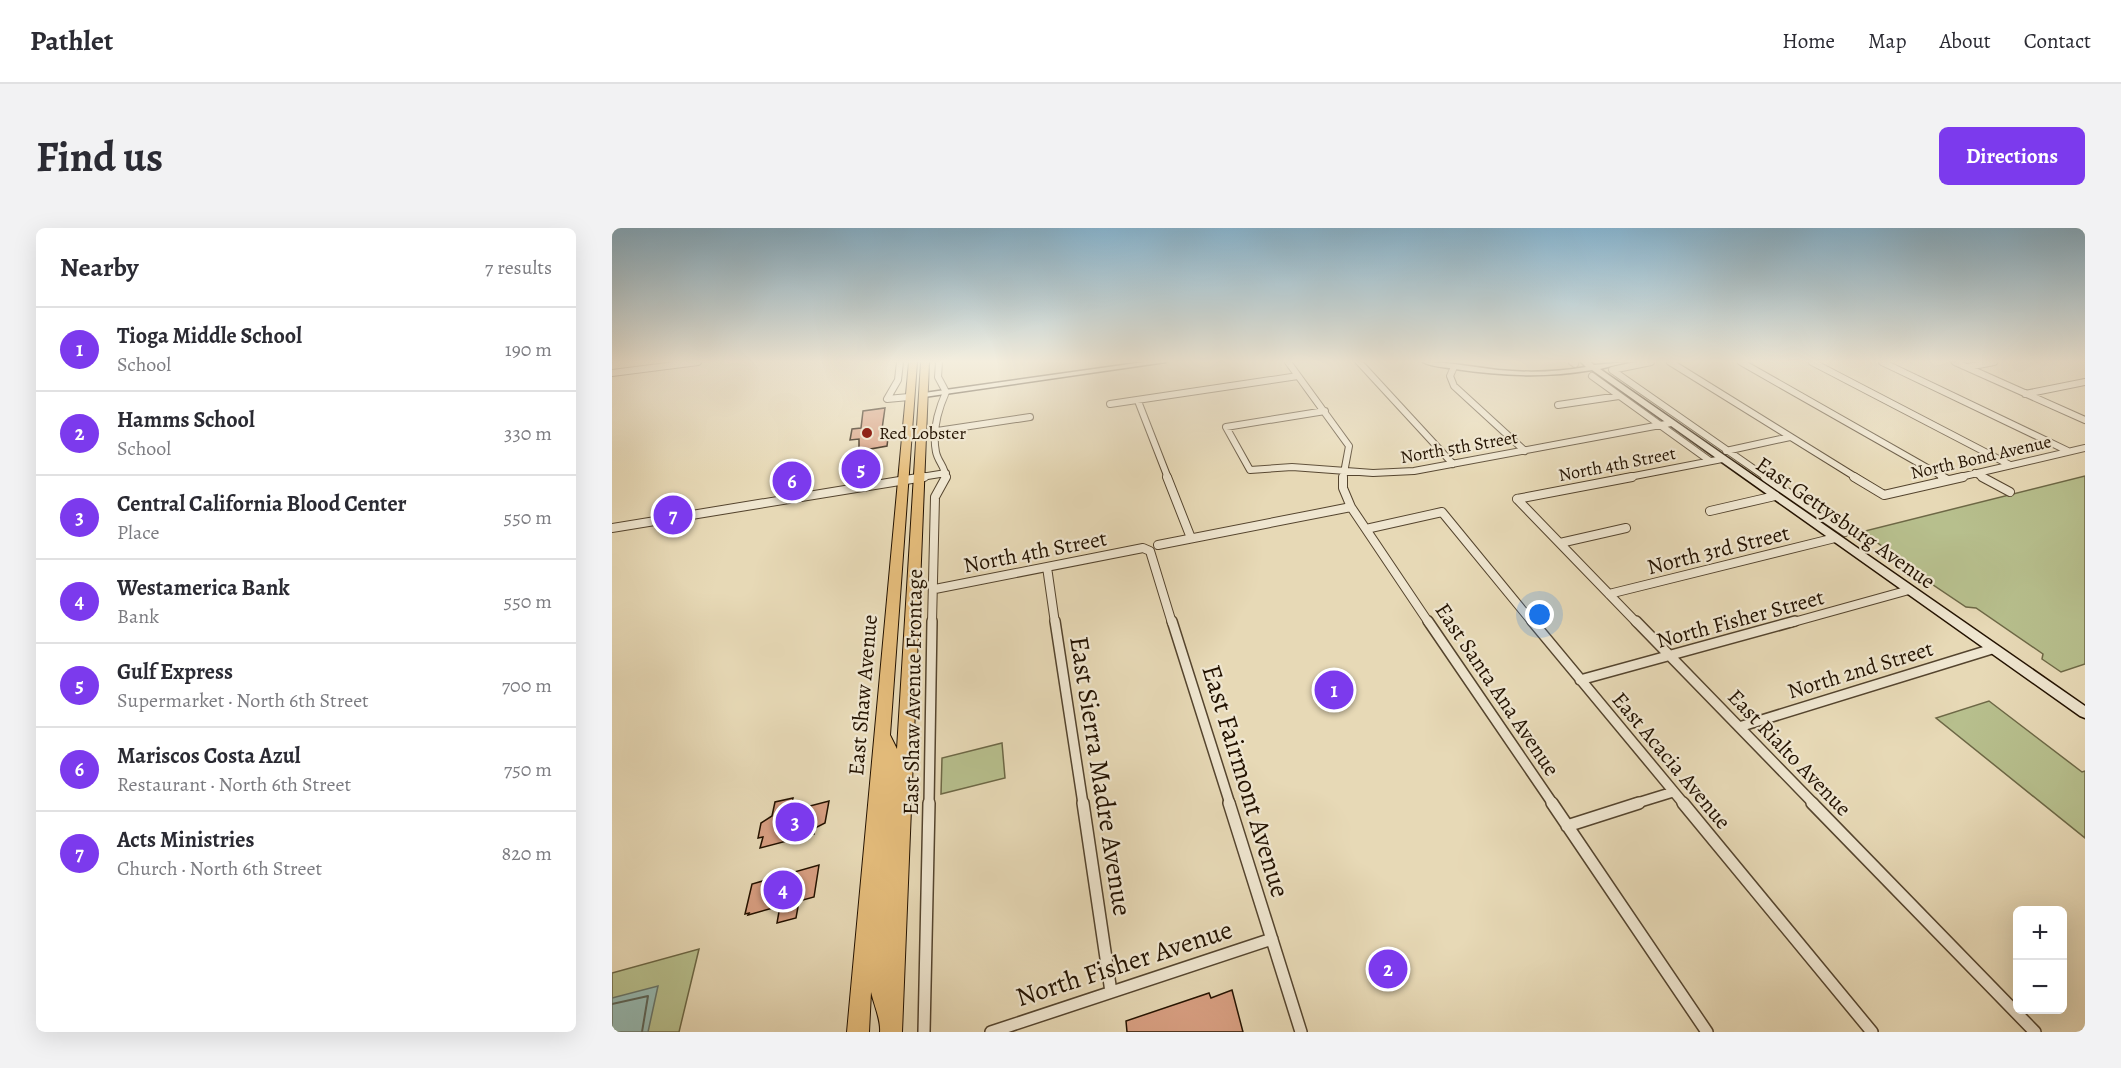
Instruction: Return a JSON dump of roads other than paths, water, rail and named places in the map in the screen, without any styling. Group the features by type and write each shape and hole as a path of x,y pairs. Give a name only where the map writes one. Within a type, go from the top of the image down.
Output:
{"main road":[{"name":"East Shaw Avenue","path":"858,1032 904,480 915,400"},
{"name":"East Shaw Avenue","path":"891,1032 920,477 916,400"},
{"path":"883,734 892,754 888,820 890,824 902,823"},
{"path":"875,831 885,834 888,842 879,980 891,1032"}],"street":[{"path":"612,528 946,473 945,467 936,454 938,410 943,400"},
{"path":"1138,400 1191,538"},
{"path":"1110,404 1141,400"},
{"name":"East Santa Ana Avenue","path":"1316,400 1350,447 1341,489 1351,507 1707,1032"},
{"path":"1394,400 1453,464"},
{"path":"1469,400 1525,451"},
{"path":"1558,405 1595,400"},
{"name":"East Gettysburg Avenue","path":"1625,400 1845,532"},
{"name":"East Gettysburg Avenue","path":"1632,400 1665,424"},
{"name":"East Gettysburg Avenue","path":"1650,400 1718,456 2085,713"},
{"path":"1730,400 1790,437"},
{"path":"1807,400 1948,480"},
{"path":"1884,400 2010,465"},
{"path":"1960,400 2068,451"},
{"path":"2038,400 2085,420"},
{"path":"1250,470 1226,427 1325,411"},
{"path":"937,431 1030,417"},
{"name":"North 5th Street","path":"1250,470 1283,465 1400,474 1665,424"},
{"path":"1718,456 1790,437"},
{"name":"North Bond Avenue","path":"1790,437 1884,495 2085,448"},
{"name":"North 4th Street","path":"1517,499 1718,456"},
{"name":"East Shaw Avenue Frontage","path":"924,1032 935,497 946,473"},
{"path":"1975,473 2010,492"},
{"path":"1710,511 1775,496"},
{"name":"East Rialto Avenue","path":"1517,499 2032,1031"},
{"path":"1158,545 1351,507"},
{"name":"East Acacia Avenue","path":"1366,529 1442,512 1872,1032"},
{"path":"1560,543 1626,528"},
{"name":"North 3rd Street","path":"1609,594 1835,538"},
{"name":"North 4th Street","path":"934,590 1143,548"},
{"name":"East Fairmont Avenue","path":"1143,548 1150,551 1301,1032"},
{"name":"East Sierra Madre Avenue","path":"1047,567 1111,992"},
{"name":"North Fisher Street","path":"1580,680 1909,590"},
{"name":"North 2nd Street","path":"1739,727 1992,649"},
{"path":"1567,826 1673,792"},
{"name":"North Fisher Avenue","path":"991,1032 1272,939"}],"water":[{"path":"658,986 648,1032 612,1032 612,998"}],"place":[{"name":"Red Lobster","path":"867,433"},
{"name":"Gulf Express","path":"861,469"},
{"name":"Mariscos Costa Azul","path":"792,481"},
{"name":"Acts Ministries","path":"673,515"},
{"name":"Tioga Middle School","path":"1334,690"},
{"name":"Central California Blood Center","path":"795,822"},
{"name":"Westamerica Bank","path":"783,890"},
{"name":"Hamms School","path":"1388,969"}]}
